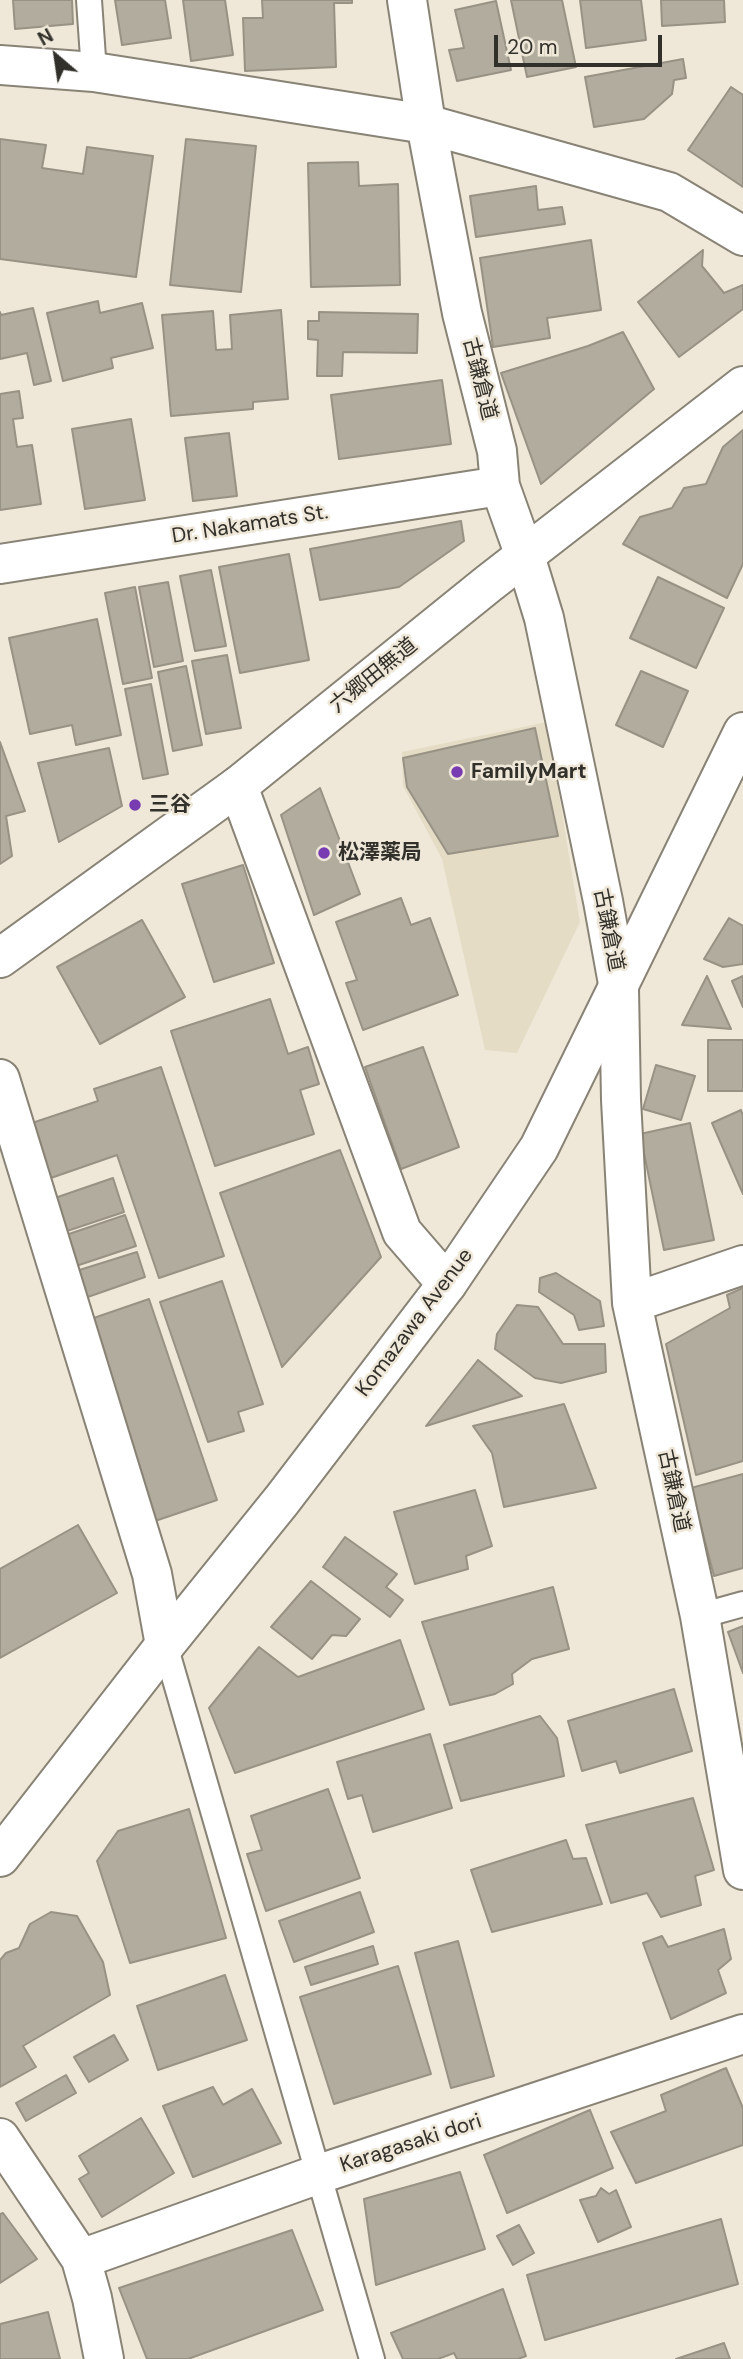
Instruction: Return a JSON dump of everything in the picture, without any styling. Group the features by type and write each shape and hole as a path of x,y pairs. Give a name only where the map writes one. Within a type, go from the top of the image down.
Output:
{"street":[{"name":"古鎌倉道","path":"407,0 426,124 462,313 497,451 500,486 544,618 603,901 618,989 632,1303 700,1616 743,1870"},
{"path":"0,65 94,72 426,124 670,192 743,236"},
{"name":"六郷田無道","path":"0,958 239,786 525,556 743,386"},
{"name":"Dr. Nakamats St.","path":"0,564 500,486"},
{"name":"Komazawa Avenue","path":"0,1857 290,1490 447,1284 539,1147 743,733"},
{"path":"239,786 402,1232 447,1284"},
{"path":"0,1079 152,1574 165,1645"},
{"path":"632,1303 743,1265"},
{"name":"Karagasaki dori","path":"81,2259 319,2174 743,2034"},
{"path":"0,2138 81,2259 104,2359"}],"lane":[{"path":"89,0 94,72"},
{"path":"700,1616 743,1604"},
{"path":"165,1645 372,2359"}],"shaded area":[{"path":"547,722 580,922 517,1053 485,1050 442,859 403,786 402,752"}],"building":[{"path":"13,0 72,0 73,24 15,29"},
{"path":"115,0 165,0 171,38 122,45"},
{"path":"183,0 225,0 233,55 191,61"},
{"path":"262,0 352,0 352,3 334,3 336,67 245,71 243,18 263,18"},
{"path":"511,0 562,0 576,67 527,77"},
{"path":"580,0 641,0 646,40 586,48"},
{"path":"661,0 724,0 725,22 662,26"},
{"path":"496,1 511,70 457,81 449,50 464,48 455,10"},
{"path":"683,59 686,78 674,80 672,94 644,119 594,127 585,77"},
{"path":"731,87 743,95 743,187 688,150"},
{"path":"0,139 46,145 42,168 83,174 87,147 153,156 136,277 0,259"},
{"path":"186,139 256,146 241,292 170,285"},
{"path":"358,162 359,186 398,184 400,285 311,287 308,163"},
{"path":"536,186 538,210 562,207 565,224 476,237 470,196"},
{"path":"591,240 601,310 547,318 550,338 493,347 480,258"},
{"path":"703,250 702,266 724,293 743,285 743,309 679,357 638,302"},
{"path":"98,301 100,313 142,303 153,348 111,358 113,368 63,381 47,313"},
{"path":"33,308 51,381 34,385 27,353 0,359 0,312 1,315"},
{"path":"281,310 288,399 253,402 253,409 171,416 162,315 213,311 216,350 232,349 230,315"},
{"path":"319,312 418,314 417,353 343,352 342,376 317,376 318,340 308,339 308,321 319,321"},
{"path":"623,332 654,389 541,484 501,373 588,346"},
{"path":"442,380 451,444 339,459 331,395"},
{"path":"19,391 23,418 13,419 17,447 32,445 41,504 0,510 0,394"},
{"path":"131,419 145,500 85,509 72,429"},
{"path":"743,430 743,564 727,598 623,544 640,517 672,508 684,488 706,484 723,447"},
{"path":"229,433 237,496 193,501 185,438"},
{"path":"461,521 464,541 399,587 320,600 310,549"},
{"path":"289,554 309,660 240,673 219,567"},
{"path":"211,570 226,646 195,651 180,576"},
{"path":"658,577 724,608 696,668 630,638"},
{"path":"168,582 183,661 154,667 139,587"},
{"path":"135,587 152,678 123,684 105,593"},
{"path":"97,619 121,735 76,745 72,725 30,734 9,638"},
{"path":"227,655 241,728 206,734 192,661"},
{"path":"186,666 202,745 173,751 158,672"},
{"path":"641,671 688,691 663,747 616,725"},
{"path":"151,684 168,774 143,779 125,689"},
{"path":"535,728 558,836 448,854 407,787 403,758"},
{"path":"0,742 25,811 6,816 12,856 0,864"},
{"path":"109,748 122,806 59,842 38,763"},
{"path":"320,788 360,894 314,915 281,815"},
{"path":"243,865 274,963 214,982 182,884"},
{"path":"401,898 411,925 430,918 458,995 363,1030 346,983 357,980 336,922"},
{"path":"729,918 743,926 743,964 723,967 704,959"},
{"path":"142,920 185,997 100,1044 57,967"},
{"path":"707,976 731,1029 682,1025"},
{"path":"743,976 743,1007 732,981"},
{"path":"270,999 288,1054 308,1047 319,1084 300,1090 314,1134 215,1166 171,1031"},
{"path":"708,1040 743,1040 743,1091 708,1091"},
{"path":"423,1047 459,1147 401,1169 365,1067"},
{"path":"656,1065 695,1076 681,1120 643,1109"},
{"path":"161,1067 224,1256 159,1278 117,1155 48,1179 29,1124 98,1101 94,1089"},
{"path":"741,1110 743,1116 743,1194 712,1123"},
{"path":"690,1123 714,1240 664,1250 640,1134"},
{"path":"340,1150 381,1257 282,1367 220,1193"},
{"path":"113,1178 124,1212 64,1232 52,1199"},
{"path":"125,1215 136,1246 76,1266 66,1235"},
{"path":"137,1252 145,1277 82,1299 73,1272"},
{"path":"556,1273 600,1301 604,1326 579,1330 574,1315 539,1292 540,1278"},
{"path":"222,1281 263,1404 238,1412 244,1431 208,1442 160,1302"},
{"path":"743,1288 743,1461 696,1475 666,1344 730,1308 727,1295"},
{"path":"149,1299 217,1500 152,1522 85,1321"},
{"path":"517,1305 538,1307 563,1344 605,1344 606,1372 561,1383 535,1378 495,1349 497,1334"},
{"path":"478,1360 522,1396 426,1426"},
{"path":"564,1404 596,1488 504,1507 492,1453 473,1426"},
{"path":"743,1474 743,1568 714,1576 691,1488"},
{"path":"475,1490 492,1546 466,1556 468,1569 415,1584 394,1512"},
{"path":"78,1525 117,1593 0,1658 0,1569"},
{"path":"345,1537 397,1574 386,1587 403,1600 390,1617 323,1567"},
{"path":"311,1581 360,1619 346,1636 332,1635 312,1659 271,1627"},
{"path":"553,1587 569,1649 532,1659 512,1674 513,1684 495,1694 450,1705 422,1622"},
{"path":"743,1626 743,1673 728,1632"},
{"path":"400,1640 424,1709 235,1773 209,1708 259,1647 298,1677"},
{"path":"674,1689 692,1751 620,1773 616,1761 582,1771 568,1721"},
{"path":"540,1716 557,1738 564,1776 461,1801 444,1745"},
{"path":"430,1734 452,1808 373,1832 362,1795 348,1799 337,1762"},
{"path":"328,1789 360,1878 266,1911 247,1854 262,1850 251,1816"},
{"path":"693,1798 714,1870 695,1876 701,1905 661,1917 647,1893 611,1903 586,1825"},
{"path":"189,1809 226,1938 130,1963 97,1861 118,1831"},
{"path":"566,1840 573,1859 586,1858 602,1904 492,1932 471,1870"},
{"path":"360,1892 374,1932 294,1962 279,1921"},
{"path":"51,1912 77,1916 103,1962 110,1995 23,2046 36,2067 0,2087 0,1960 6,1953 19,1948 30,1924"},
{"path":"724,1929 731,1959 718,1970 726,1993 671,2019 643,1943 662,1936 668,1947"},
{"path":"458,1941 494,2076 451,2088 415,1953"},
{"path":"373,1946 378,1964 311,1985 305,1967"},
{"path":"398,1966 431,2074 334,2104 300,1997"},
{"path":"225,1975 247,2040 158,2070 137,2006"},
{"path":"114,2035 128,2060 89,2082 74,2057"},
{"path":"726,2068 743,2108 743,2145 636,2183 611,2132 666,2111 661,2095"},
{"path":"66,2075 76,2093 26,2121 16,2103"},
{"path":"213,2087 223,2105 252,2089 281,2143 193,2177 163,2106"},
{"path":"590,2110 613,2168 507,2213 484,2155"},
{"path":"141,2118 174,2173 102,2217 79,2179 89,2173 79,2156"},
{"path":"460,2172 485,2249 376,2285 364,2199"},
{"path":"601,2188 609,2194 616,2190 631,2227 598,2242 580,2200 596,2196"},
{"path":"3,2213 37,2259 0,2283 0,2214"},
{"path":"721,2219 738,2284 545,2340 527,2275"},
{"path":"519,2225 534,2253 513,2265 497,2236"},
{"path":"292,2230 323,2310 188,2359 147,2359 119,2288"},
{"path":"503,2289 526,2356 518,2359 457,2359 454,2353 438,2359 403,2359 391,2333"},
{"path":"48,2312 60,2359 0,2359 0,2324"},
{"path":"724,2343 730,2359 676,2359"}],"place":[{"name":"FamilyMart","path":"457,772"},
{"name":"三谷","path":"135,805"},
{"name":"松澤薬局","path":"324,853"}]}
